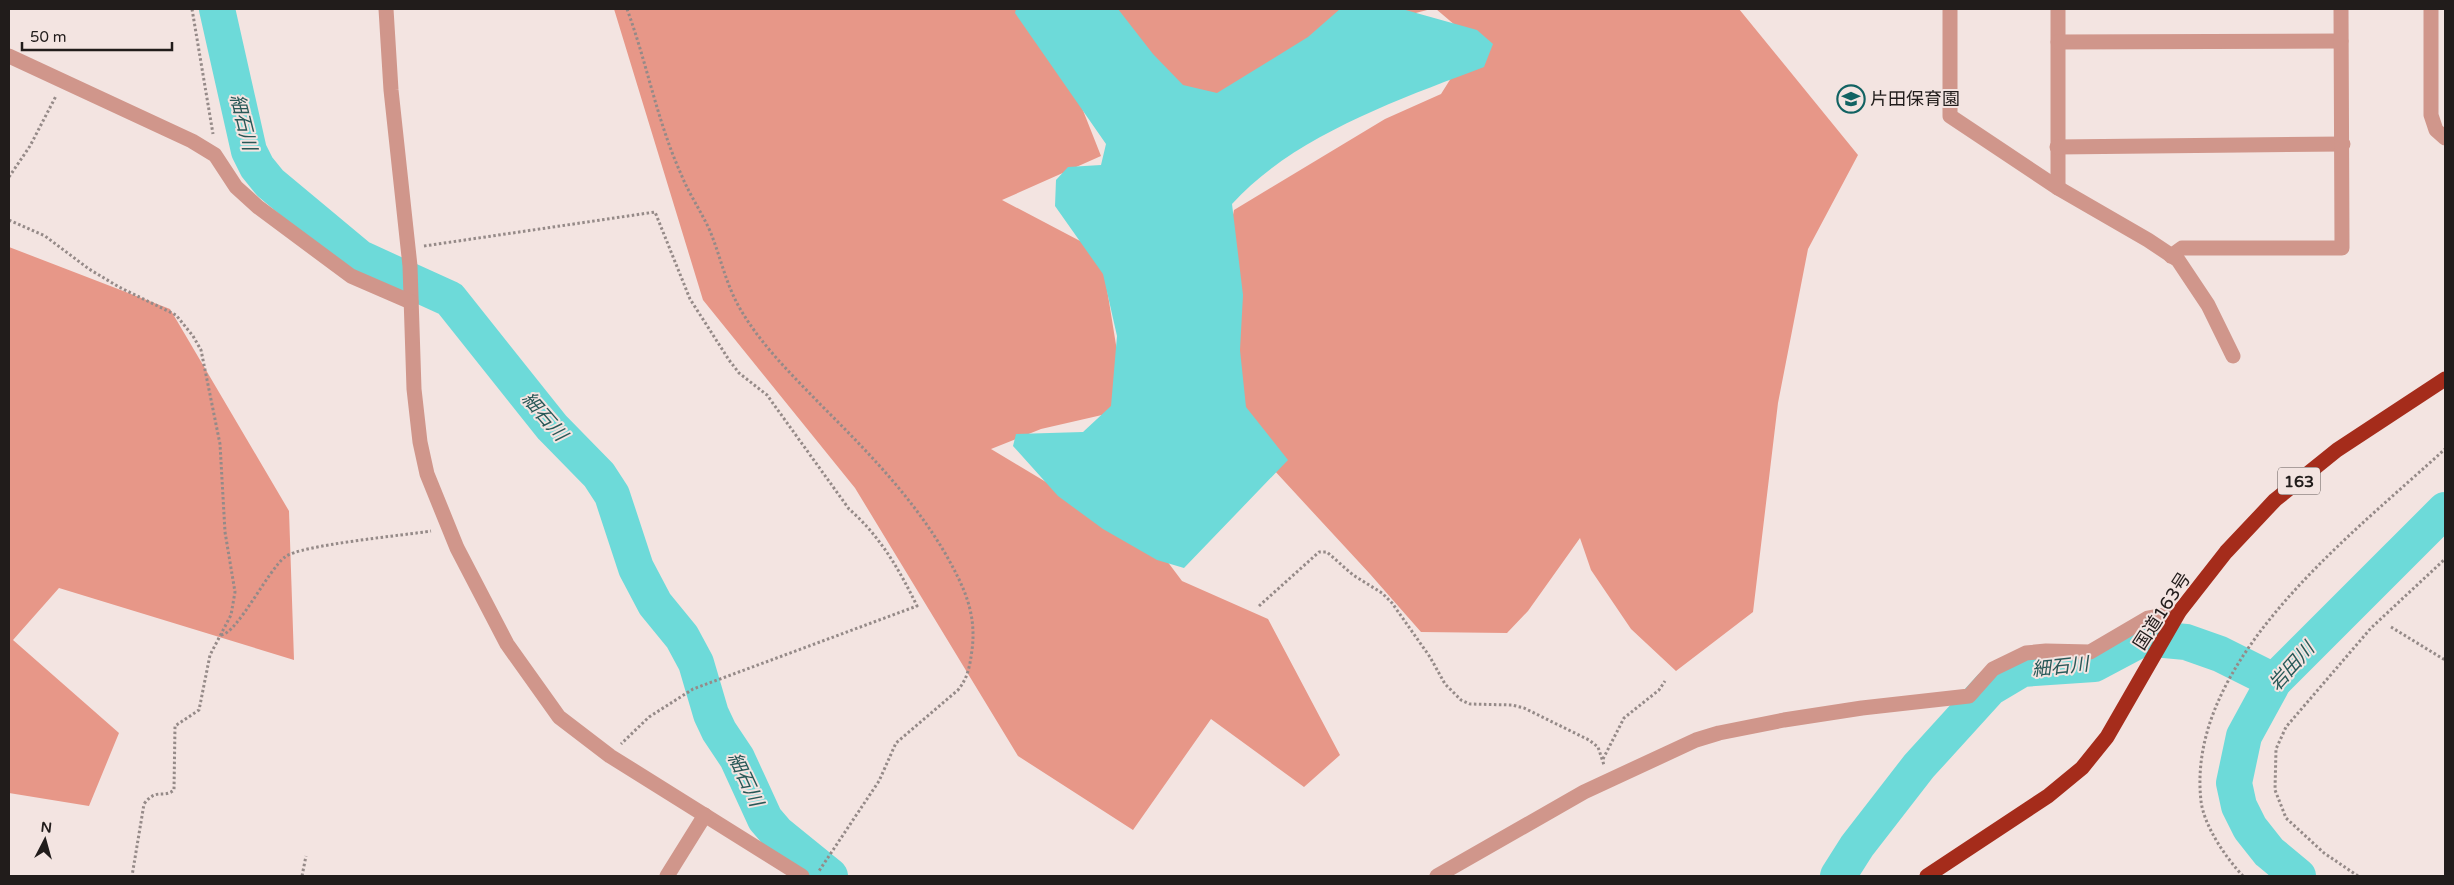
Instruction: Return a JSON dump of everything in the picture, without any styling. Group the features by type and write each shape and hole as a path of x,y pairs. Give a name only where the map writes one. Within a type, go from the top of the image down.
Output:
{"highway":[{"name":"国道163号","path":"1927,876 2048,796 2082,768 2107,737 2175,618 2226,552 2275,500 2337,450 2445,379"}],"street":[{"path":"386,9 391,90 410,266 414,389 420,442 427,474 449,529 483,601 507,644 559,717 610,756 802,876"},
{"path":"1950,9 1950,116 2058,188 2148,240 2178,260 2208,305 2233,356"},
{"path":"2058,9 2058,188"},
{"path":"2171,256 2182,248 2342,248 2341,9"},
{"path":"2431,9 2438,47 2430,115 2436,130 2445,138"},
{"path":"2058,42 2341,41"},
{"path":"9,56 192,141 215,155 236,187 294,234 351,276 411,298"},
{"path":"2058,147 2343,144"},
{"path":"1437,876 1584,792 1696,740 1719,733 1862,708 1969,696 1993,669 2018,656 2046,651 2090,652 2148,618 2175,618"},
{"path":"666,876 705,815"}],"path":[{"path":"192,9 215,155"},
{"path":"627,9 658,112 678,166 710,232 726,281 738,305 755,333 876,461 916,508 957,574 973,619 969,667 964,681 958,690 896,743 879,781 816,876"},
{"path":"9,177 30,146 63,82"},
{"path":"408,248 655,212 690,300 729,360 739,373 767,395 849,509 863,521 886,548 917,606 693,690 650,717 610,756"},
{"path":"9,220 45,236 104,278 176,315 193,336 201,350 217,424 225,532 235,592 234,606 210,655 199,710 175,726 174,790 171,793 156,793 144,804 132,876"},
{"path":"2243,876 2220,846 2201,803 2204,748 2211,720 2229,680 2247,648 2279,608 2339,545 2445,449"},
{"path":"221,635 226,635 239,622 274,568 285,556 294,552 449,529"},
{"path":"1259,606 1319,552 1327,552 1353,575 1382,593 1392,603 1430,657 1445,684 1457,697 1470,704 1512,705 1537,713 1589,740 1598,747 1603,760 1607,781"},
{"path":"2358,876 2324,853 2286,818 2275,790 2276,749 2286,727 2371,628 2445,559"},
{"path":"2391,627 2445,660"},
{"path":"1603,760 1624,718 1659,690 1665,681"},
{"path":"302,876 306,856"}],"shaded area":[{"path":"614,9 1043,9 1101,156 1002,200 1101,252 1117,351 1115,412 1041,429 991,449 1051,485 1146,533 1182,581 1268,619 1340,755 1304,787 1211,719 1133,830 1018,756 855,488 703,300"},
{"path":"1070,9 1431,9 1335,34 1204,120"},
{"path":"1436,9 1739,9 1858,155 1808,249 1778,403 1753,612 1676,671 1631,629 1591,570 1580,538 1528,611 1507,633 1421,632 1235,428 1215,303 1234,210 1385,119 1441,94 1458,67 1462,31"},
{"path":"9,247 170,309 289,511 294,660 59,588 13,640 119,733 89,806 9,793"}],"water":[{"path":"1016,9 1118,9 1153,54 1183,85 1217,93 1308,37 1340,9 1402,9 1477,30 1493,44 1484,67 1383,106 1316,139 1285,158 1257,180 1232,204 1243,295 1240,350 1246,407 1288,460 1184,568 1157,560 1103,529 1058,496 1013,446 1016,434 1083,432 1111,406 1117,336 1103,274 1055,206 1056,180 1068,167 1101,165 1106,144 1015,13"}],"waterway":[{"name":"細石川","path":"217,9 249,151 257,167 270,183 360,258 450,299 552,427 599,475 612,495 636,568 655,604 682,637 696,663 711,714 719,731 737,758 765,819 777,833 830,876"},
{"name":"岩田川","path":"2298,876 2269,852 2250,828 2239,806 2234,783 2244,736 2274,681 2445,510"},
{"name":"細石川","path":"1838,876 1857,846 1919,766 1990,688 2022,669 2094,664 2143,638 2186,642 2220,654 2274,681"}],"place":[{"name":"片田保育園","path":"1851,99"}]}
